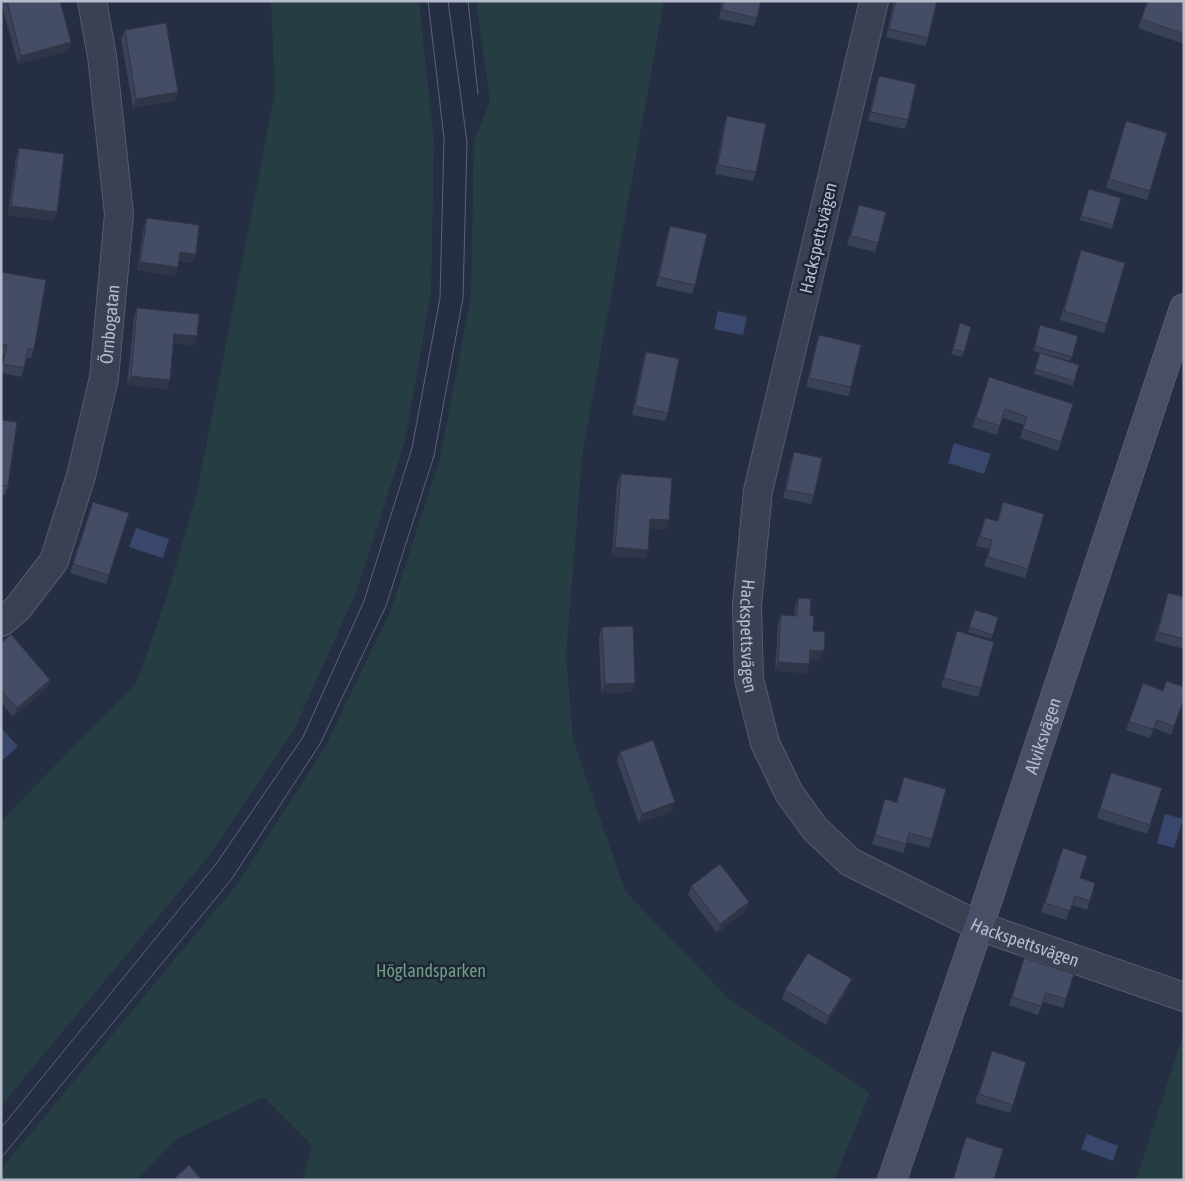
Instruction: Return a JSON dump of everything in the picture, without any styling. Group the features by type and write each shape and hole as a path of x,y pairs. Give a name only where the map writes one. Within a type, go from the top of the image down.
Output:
{"street":[{"name":"Örnbogatan","path":"1,622 17,609 54,561 81,476 104,378 119,214 102,56 92,1"},
{"name":"Hackspettsvägen","path":"874,1 758,491 747,606 749,680 765,743 789,793 815,829 850,862 979,926 1184,996"},
{"name":"Alviksvägen","path":"895,1172 1182,320"}],"green space":[{"path":"271,1 419,1 434,142 431,293 405,441 356,593 294,730 209,856 1,1106 1,821 137,682 167,596 197,493 275,92"},
{"name":"Höglandsparken","path":"476,1 664,1 582,457 566,656 573,739 625,891 729,999 870,1093 834,1180 302,1180 312,1145 264,1097 175,1140 136,1180 1,1180 1,1169 238,883 325,747 391,610 440,458 471,296 474,141 490,101"},
{"path":"1184,1032 1184,1180 1136,1180"}],"water":[{"path":"718,311 747,317 743,335 714,329"},
{"path":"954,443 991,454 984,474 948,463"},
{"path":"136,528 169,539 163,558 129,547"},
{"path":"1,728 18,746 3,760 1,758"},
{"path":"1165,814 1183,819 1174,848 1157,843"},
{"path":"1087,1134 1118,1146 1113,1161 1081,1149"}],"building":[{"path":"7,1 60,1 71,42 21,56"},
{"path":"724,1 761,1 757,18 722,10"},
{"path":"896,1 937,1 928,38 889,29"},
{"path":"1148,1 1184,1 1184,34 1141,19"},
{"path":"166,23 178,92 136,99 125,30"},
{"path":"879,76 916,84 908,120 871,112"},
{"path":"727,116 766,124 756,172 718,165"},
{"path":"1126,121 1167,133 1150,191 1109,179"},
{"path":"19,148 64,154 57,212 11,206"},
{"path":"1089,189 1121,198 1113,225 1081,216"},
{"path":"859,205 886,212 878,243 851,236"},
{"path":"147,218 199,225 196,254 180,252 178,267 140,262"},
{"path":"670,226 707,234 695,285 659,277"},
{"path":"1081,250 1125,263 1107,324 1064,311"},
{"path":"1,272 46,280 34,349 28,349 24,368 3,364 7,345 1,344"},
{"path":"137,308 199,314 197,336 174,334 170,380 131,376"},
{"path":"960,323 971,327 964,352 953,349"},
{"path":"1040,325 1078,336 1072,357 1035,346"},
{"path":"819,335 861,345 851,387 809,378"},
{"path":"646,352 679,359 668,413 635,406"},
{"path":"1040,353 1079,365 1074,381 1035,369"},
{"path":"989,377 1073,404 1061,442 1023,429 1027,417 1005,409 1000,426 976,418"},
{"path":"1,420 17,422 8,486 1,485"},
{"path":"794,452 822,458 814,495 786,490"},
{"path":"621,474 672,478 669,520 650,519 648,550 615,547"},
{"path":"93,502 129,513 109,575 73,564"},
{"path":"1003,502 1044,514 1028,569 988,557 992,540 980,537 985,518 998,521"},
{"path":"1168,593 1184,597 1184,639 1158,632"},
{"path":"798,598 811,599 810,616 814,616 813,631 825,632 824,651 810,650 809,664 778,662 781,615 797,616"},
{"path":"975,610 998,617 993,635 969,627"},
{"path":"633,626 635,683 605,684 602,627"},
{"path":"957,631 994,642 981,688 944,678"},
{"path":"11,634 50,680 17,708 1,690 1,643"},
{"path":"1166,681 1184,687 1184,699 1174,726 1157,720 1153,729 1129,722 1143,683 1163,691"},
{"path":"653,740 675,802 642,814 620,752"},
{"path":"1111,773 1162,788 1150,825 1100,809"},
{"path":"904,777 946,789 932,839 909,833 906,844 875,835 885,799 897,803"},
{"path":"1063,848 1087,856 1080,878 1095,883 1090,901 1075,896 1070,911 1045,903"},
{"path":"720,864 749,902 720,924 691,886"},
{"path":"808,953 852,979 829,1016 785,990"},
{"path":"1024,958 1074,974 1066,999 1046,993 1041,1006 1012,997"},
{"path":"992,1051 1026,1062 1013,1105 979,1094"},
{"path":"966,1137 1003,1149 994,1180 953,1180"},
{"path":"189,1165 202,1180 173,1180"}],"tram line":[{"path":"1,1128 216,864 303,737 364,601 412,448 440,298 444,138 428,1"},
{"path":"1,1158 231,880 320,744 386,606 434,456 463,298 467,142 448,1"},
{"path":"468,1 478,94"}]}
